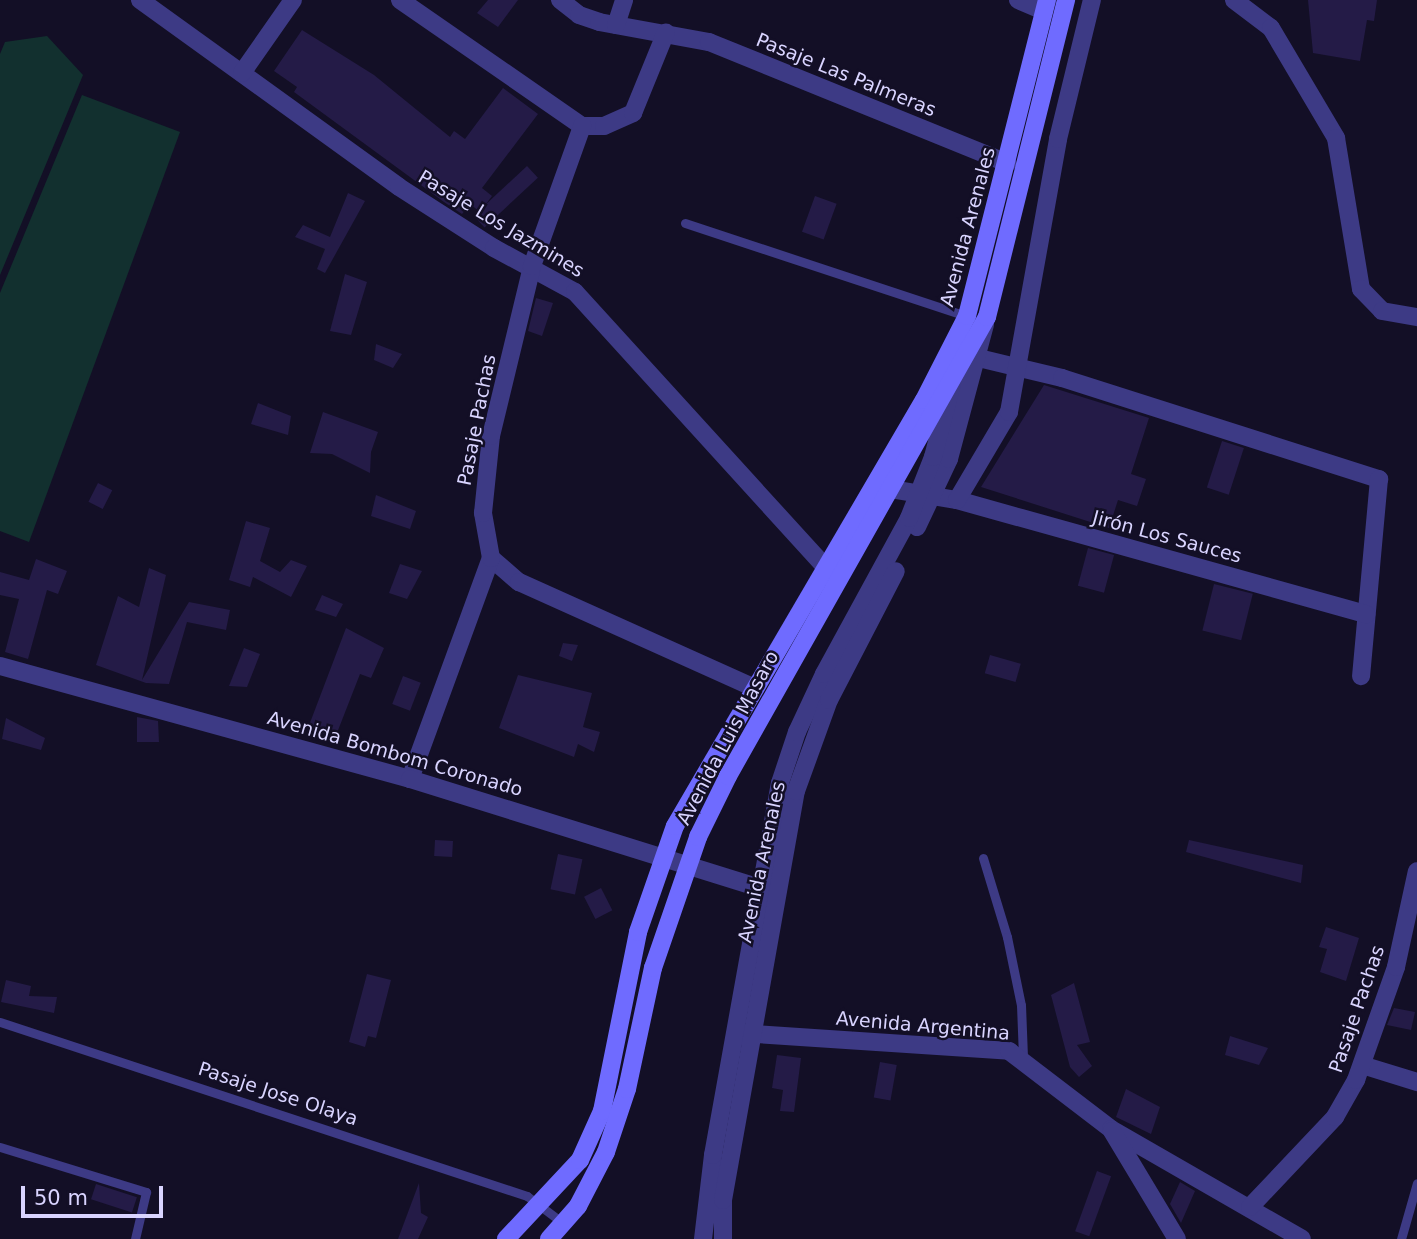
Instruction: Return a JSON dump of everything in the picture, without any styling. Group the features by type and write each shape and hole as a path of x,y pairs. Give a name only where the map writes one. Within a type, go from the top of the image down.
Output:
{"main road":[{"name":"Avenida Luis Masaro","path":"549,1239 578,1206 606,1152 627,1089 653,968 688,864 728,776 968,355 987,317 1066,0"},
{"name":"Avenida Arenales","path":"871,486 924,400 968,316 1046,6"},
{"name":"Avenida Luis Masaro","path":"506,1239 542,1205 580,1160 602,1111 638,932 662,855 871,486"}],"street":[{"name":"Pasaje Los Jazmines","path":"140,0 399,187 494,248 532,266 575,292 824,566"},
{"path":"242,73 293,0"},
{"path":"401,0 582,126 604,126 633,113 666,32"},
{"name":"Pasaje Las Palmeras","path":"560,0 579,15 615,25 666,32 709,42 1007,163"},
{"path":"615,25 624,0"},
{"path":"1018,0 1046,6"},
{"path":"957,500 1009,412 1058,139 1092,0"},
{"path":"1234,0 1271,28 1336,138 1346,176 1351,241 1362,289 1371,303 1382,311 1417,317"},
{"name":"Pasaje Pachas","path":"491,558 483,513 484,483 532,266 582,126"},
{"path":"723,1239 723,1200 743,1033 767,890 780,783 797,732 924,497 949,459 968,355 968,316"},
{"path":"968,355 1018,367 1379,479 1361,676"},
{"path":"924,497 953,379"},
{"path":"891,489 924,497"},
{"name":"Jirón Los Sauces","path":"924,497 957,500 1366,614"},
{"path":"410,779 491,558 519,582 755,688"},
{"name":"Avenida Bombom Coronado","path":"0,666 410,779 662,855 767,890"},
{"name":"Pasaje Pachas","path":"1250,1207 1335,1117 1362,1065 1396,967 1417,871"},
{"path":"703,1239 713,1155 743,1033"},
{"name":"Avenida Argentina","path":"743,1033 996,1050 1023,1057 1111,1129 1302,1239"},
{"path":"1362,1065 1417,1082"},
{"path":"1111,1129 1177,1239"}],"lane":[{"path":"685,222 968,316"},
{"path":"983,858 1013,964 1023,1057"},
{"name":"Pasaje Jose Olaya","path":"0,1022 527,1196 563,1223"},
{"path":"0,1147 146,1192 135,1239"},
{"path":"1401,1239 1417,1183"}],"green space":[{"path":"47,36 83,75 0,275 0,54 5,42"},
{"path":"82,95 180,132 29,542 0,531 0,293"}],"building":[{"path":"488,0 518,0 498,27 477,13"},
{"path":"1308,0 1377,0 1374,21 1367,20 1360,61 1313,53"},
{"path":"302,30 374,75 450,137 454,131 465,139 503,88 538,114 482,188 492,196 480,212 470,204 462,214 294,92 297,87 274,71"},
{"path":"527,166 538,178 485,227 474,216"},
{"path":"348,193 365,201 325,273 317,269 325,249 295,237 303,225 330,237"},
{"path":"815,196 837,204 824,240 802,232"},
{"path":"345,274 367,282 351,335 330,331"},
{"path":"536,298 553,303 542,336 528,331"},
{"path":"376,344 402,354 393,368 374,360"},
{"path":"1044,385 1149,418 1131,474 1146,479 1137,506 1118,500 1109,528 981,487"},
{"path":"258,403 291,416 288,435 251,424"},
{"path":"323,412 378,432 371,452 370,473 332,454 310,453"},
{"path":"1222,441 1244,448 1229,495 1207,488"},
{"path":"98,483 112,490 103,509 88,502"},
{"path":"376,495 416,511 410,529 371,516"},
{"path":"246,521 270,528 260,561 280,572 291,560 307,566 291,597 253,577 250,587 229,580"},
{"path":"1088,548 1114,555 1104,593 1078,586"},
{"path":"36,559 67,571 58,594 47,590 28,659 5,652 19,599 0,595 0,572 29,580"},
{"path":"400,564 422,571 407,599 389,593"},
{"path":"149,568 166,575 142,680 189,602 230,610 226,630 187,622 169,684 146,683 96,665 118,596 139,607"},
{"path":"1214,584 1253,594 1241,640 1202,631"},
{"path":"322,595 343,604 336,617 315,610"},
{"path":"346,628 384,648 371,678 360,674 335,738 308,728"},
{"path":"563,643 578,645 572,661 559,656"},
{"path":"244,648 260,654 247,687 229,686"},
{"path":"990,655 1021,664 1016,682 985,673"},
{"path":"518,675 592,693 583,727 600,732 594,752 578,744 574,757 499,728"},
{"path":"403,676 421,683 410,711 392,704"},
{"path":"137,717 158,721 159,742 137,742"},
{"path":"6,718 45,738 41,750 2,739"},
{"path":"435,840 453,841 452,857 434,856"},
{"path":"1189,840 1303,865 1301,883 1186,852"},
{"path":"558,854 582,859 575,894 551,889"},
{"path":"601,888 612,910 595,919 584,897"},
{"path":"1326,927 1359,938 1346,981 1320,972 1327,949 1319,947"},
{"path":"367,974 391,980 376,1038 368,1036 365,1047 349,1042"},
{"path":"6,980 31,986 29,996 57,997 54,1013 1,1002"},
{"path":"1074,983 1090,1042 1077,1045 1092,1066 1079,1077 1070,1067 1051,995"},
{"path":"1394,1008 1415,1012 1411,1030 1387,1025"},
{"path":"1230,1036 1268,1048 1259,1065 1225,1055"},
{"path":"777,1055 801,1058 794,1112 780,1111 783,1090 772,1088"},
{"path":"880,1062 897,1065 890,1100 874,1097"},
{"path":"1126,1089 1160,1107 1151,1134 1116,1117"},
{"path":"1097,1171 1111,1176 1089,1236 1075,1231"},
{"path":"1180,1182 1195,1191 1181,1223 1170,1204"},
{"path":"419,1183 421,1213 428,1217 418,1239 398,1239"},
{"path":"96,1184 137,1197 132,1213 91,1199"}]}
